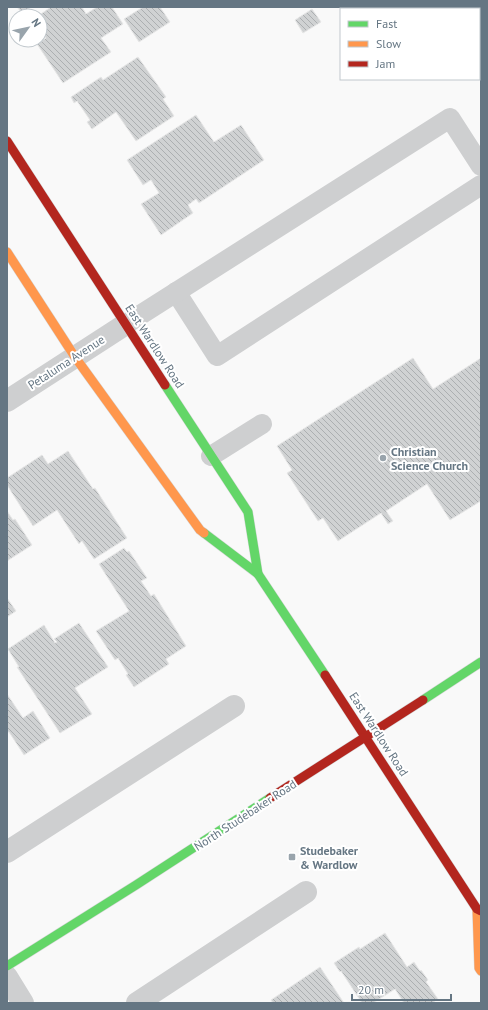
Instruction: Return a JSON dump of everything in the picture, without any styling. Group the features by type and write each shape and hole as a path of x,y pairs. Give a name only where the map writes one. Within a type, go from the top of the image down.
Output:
{"main road":[{"name":"East Wardlow Road","path":"7,141 248,512 258,574"},
{"name":"East Wardlow Road","path":"7,252 75,357 200,530 258,574 366,736 479,910 479,968 481,971"},
{"name":"North Studebaker Road","path":"7,966 143,881 481,662"}],"street":[{"name":"Petaluma Avenue","path":"7,401 126,324"},
{"path":"7,852 234,706"},
{"path":"137,1003 306,892"},
{"path":"7,977 23,1003"}],"lane":[{"path":"126,324 450,118 481,166"},
{"path":"176,292 217,356 481,185"},
{"path":"211,456 262,424"}],"building":[{"path":"17,7 31,7 30,8"},
{"path":"51,7 82,7 86,14 97,7 112,7 123,24 101,38 111,52 63,83 40,48 48,48 48,9"},
{"path":"143,7 160,7 170,22 139,42 124,19"},
{"path":"386,7 416,8 386,8"},
{"path":"312,9 321,22 303,33 295,20"},
{"path":"138,57 166,97 163,99 174,116 136,141 116,112 92,129 87,122 90,120 77,101 74,103 71,97 101,77 103,80"},
{"path":"196,115 214,142 241,125 264,160 199,203 196,199 188,205 193,213 161,235 141,204 159,193 151,180 143,185 127,160"},
{"name":"Christian Science Church","path":"413,358 433,389 481,358 481,501 450,520 427,484 386,511 393,521 388,524 381,513 338,541 323,518 318,521 287,473 292,470 277,446"},
{"path":"68,451 93,489 95,488 127,538 94,559 82,541 79,544 57,510 33,526 7,485 7,478 42,455 48,464"},
{"path":"7,511 13,520 15,519 32,545 7,561"},
{"path":"124,548 127,552 129,551 147,578 141,581 151,596 154,594 186,646 166,659 169,664 134,687 126,675 128,674 118,658 115,660 96,631 129,611 99,564"},
{"path":"7,598 16,611 7,617"},
{"path":"79,623 108,667 75,688 92,714 60,733 17,667 19,667 8,649 44,625 55,643 57,642 54,639"},
{"path":"7,694 23,718 33,711 50,738 24,755 9,732 7,732"},
{"path":"385,933 407,967 414,962 420,971 421,970 428,980 426,982 438,999 432,1003 404,1003 395,989 373,1003 362,1003 334,963"},
{"path":"320,967 344,1003 273,1003 271,1000"}],"traffic: fast":[{"path":"165,385 248,512 258,574"},
{"path":"204,533 258,574 325,675"},
{"path":"423,700 481,662"},
{"path":"7,966 270,798"}],"traffic: slow":[{"path":"7,252 75,357 200,530 204,533"},
{"path":"477,909 479,968 481,971"}],"traffic: jam":[{"path":"7,141 165,385"},
{"path":"325,675 477,909 481,911"},
{"path":"270,798 423,700"}],"place":[{"name":"Christian Science Church","path":"383,458"},
{"name":"Studebaker & Wardlow","path":"292,857"}]}
